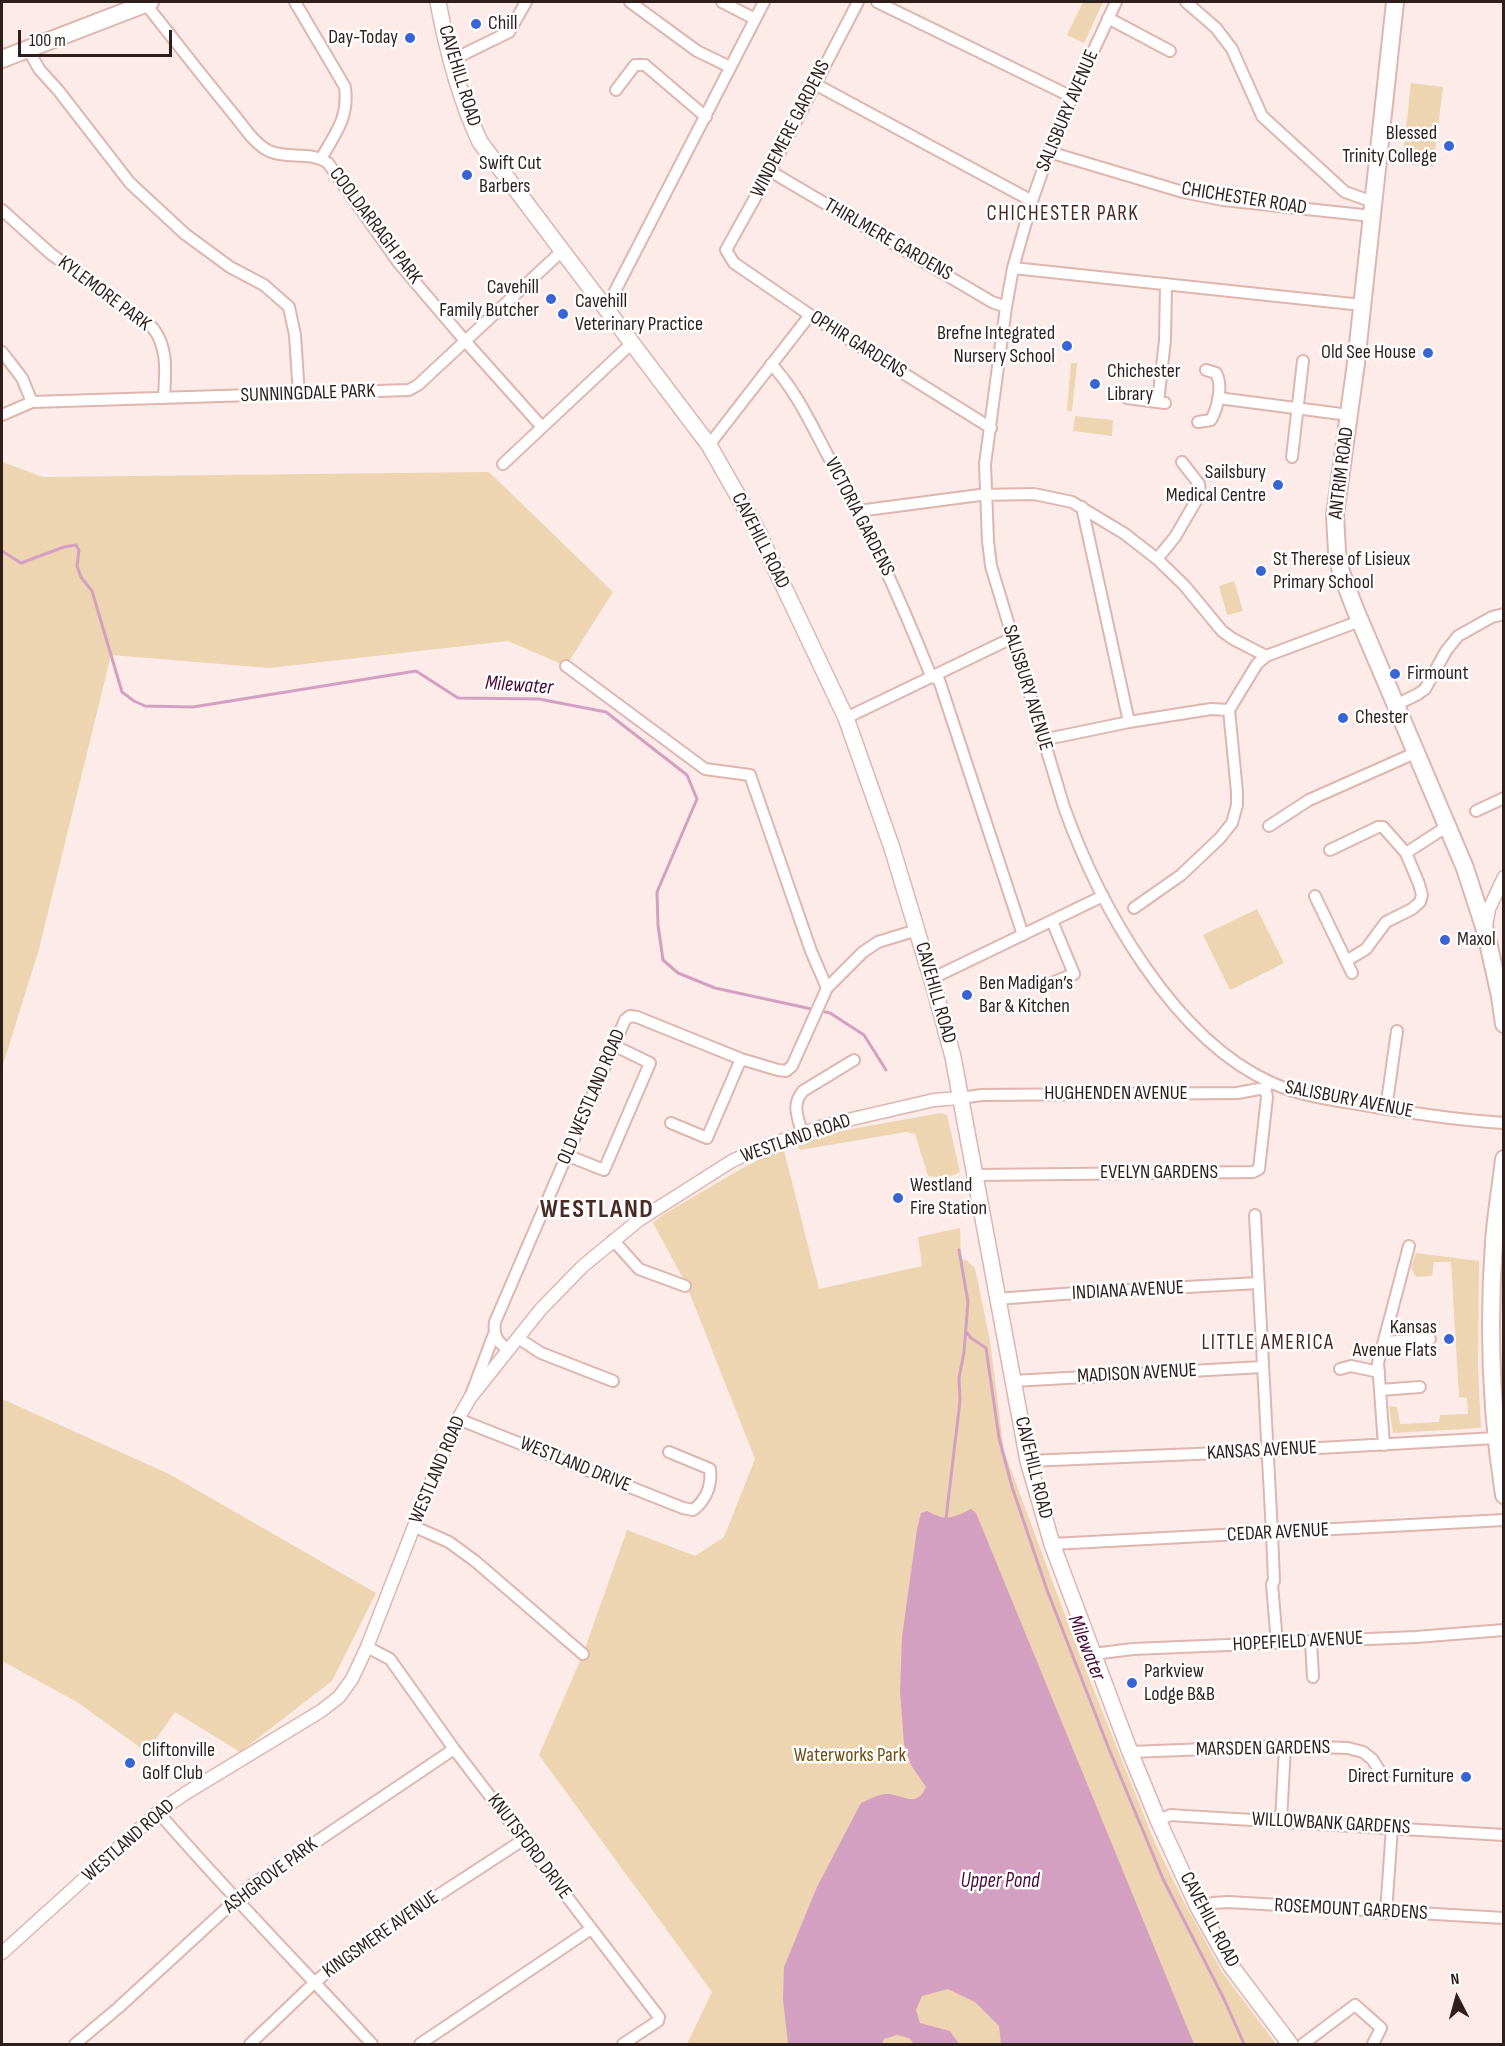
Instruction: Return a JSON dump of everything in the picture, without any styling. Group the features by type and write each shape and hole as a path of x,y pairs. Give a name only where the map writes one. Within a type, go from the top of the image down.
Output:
{"main road":[{"path":"2,58 146,2"},
{"name":"CAVEHILL ROAD","path":"438,2 450,62 480,142 709,445 755,526 846,718 892,848 953,1057 1028,1461 1052,1544 1130,1752 1198,1907 1231,1966 1290,2044"},
{"name":"ANTRIM ROAD","path":"1395,2 1335,528 1341,572 1475,896 1502,996 1503,1024"},
{"path":"1503,1160 1492,1363 1503,1495"}],"street":[{"name":"COOLDARRAGH PARK","path":"146,2 227,107 260,144 269,151 280,154 313,155 328,163 399,262 542,427"},
{"path":"295,2 345,87 342,124 321,159"},
{"path":"450,62 509,32 526,2"},
{"path":"630,2 697,51 730,67"},
{"path":"722,2 755,19"},
{"path":"604,306 613,295 764,2"},
{"name":"WINDEMERE GARDENS","path":"729,256 726,250 771,171 858,2"},
{"path":"877,2 1072,97"},
{"name":"SALISBURY AVENUE","path":"1116,2 1049,152 1013,268 1005,307 985,464 985,496 991,566 1042,740 1077,843 1126,938 1169,1000 1221,1051 1268,1085 1325,1099 1386,1109 1467,1121 1503,1123"},
{"path":"1186,2 1216,28 1232,49 1262,116 1345,192 1372,209"},
{"path":"1108,18 1170,51"},
{"path":"28,49 39,69 138,190 185,234 230,267 264,285 289,307 295,335 298,394"},
{"path":"616,90 635,65 645,65 706,117"},
{"path":"815,84 1032,201"},
{"name":"CHICHESTER ROAD","path":"1049,152 1203,196 1372,209"},
{"name":"THIRLMERE GARDENS","path":"771,171 992,302 1005,307"},
{"name":"KYLEMORE PARK","path":"2,210 51,254 153,328 161,339 165,357 164,398"},
{"name":"SUNNINGDALE PARK","path":"2,415 32,402 409,390 418,386 563,250"},
{"name":"OPHIR GARDENS","path":"729,256 734,263 810,315 991,428"},
{"path":"1013,268 1362,305"},
{"path":"1126,398 1162,403 1166,284"},
{"path":"709,445 810,315"},
{"path":"503,464 632,343"},
{"path":"2,352 22,378 32,402"},
{"path":"1292,457 1303,361"},
{"name":"VICTORIA GARDENS","path":"771,364 809,420 858,511 895,587 933,677 939,680 1023,935"},
{"path":"1198,422 1211,420 1216,411 1218,398 1219,379 1216,373 1206,370"},
{"path":"1218,398 1349,415"},
{"path":"1157,559 1175,537 1200,494 1199,484 1182,462"},
{"path":"858,511 985,496 1034,494 1072,502 1125,534 1157,559 1184,585 1215,624 1233,639 1266,656"},
{"path":"1082,507 1129,722"},
{"path":"1396,705 1425,688 1446,651 1458,636 1492,617 1503,614"},
{"path":"1134,908 1181,875 1220,838 1232,823 1237,805 1237,792 1229,710 1257,664 1266,656 1360,621"},
{"path":"846,718 1012,638"},
{"path":"566,666 705,769 750,775 811,951 828,988"},
{"path":"1042,740 1129,722 1211,709 1229,710"},
{"path":"1269,826 1310,800 1415,753"},
{"path":"1476,811 1503,798"},
{"path":"1330,850 1378,827 1383,827 1406,853 1422,895 1420,902 1412,909 1386,922 1366,950 1346,961"},
{"path":"1406,853 1446,827"},
{"path":"1475,896 1488,891 1503,876"},
{"path":"1486,933 1489,909 1503,876"},
{"path":"931,979 1103,896"},
{"path":"1315,897 1352,973"},
{"path":"1042,987 1074,974 1052,921"},
{"name":"OLD WESTLAND ROAD","path":"470,1398 494,1334 495,1322 502,1303 624,1020 630,1016 741,1059 786,1071 792,1066 828,988 863,952 878,942 917,930"},
{"path":"1386,1109 1397,1031"},
{"path":"566,1155 604,1170 650,1063 614,1046"},
{"path":"671,1123 707,1138 741,1059"},
{"path":"802,1133 796,1107 797,1098 803,1091 854,1060"},
{"name":"HUGHENDEN AVENUE","path":"960,1098 982,1095 1237,1093 1268,1085"},
{"name":"EVELYN GARDENS","path":"975,1175 1253,1172 1259,1169 1262,1154 1268,1085"},
{"name":"WESTLAND ROAD","path":"2,1953 158,1812 321,1711 339,1697 352,1679 367,1647 458,1419 470,1398 551,1298 613,1240 639,1220 732,1161 826,1125 941,1099 960,1098"},
{"path":"1254,1215 1272,1533 1274,1581 1272,1584 1277,1643"},
{"path":"613,1240 639,1269 684,1286"},
{"path":"1384,1444 1378,1363 1409,1246"},
{"name":"INDIANA AVENUE","path":"997,1299 1258,1283"},
{"path":"494,1334 508,1350"},
{"path":"518,1338 541,1353 613,1382"},
{"path":"1384,1342 1430,1340"},
{"path":"1340,1369 1351,1366 1378,1372"},
{"name":"MADISON AVENUE","path":"1013,1381 1262,1367"},
{"path":"1380,1390 1420,1387"},
{"name":"WESTLAND DRIVE","path":"458,1419 693,1510 702,1503 711,1480 710,1468 669,1452"},
{"name":"KANSAS AVENUE","path":"1028,1461 1500,1438"},
{"name":"CEDAR AVENUE","path":"1052,1544 1503,1520"},
{"path":"415,1527 449,1542 475,1561 583,1654"},
{"name":"HOPEFIELD AVENUE","path":"1093,1654 1133,1649 1311,1642 1503,1630"},
{"path":"1311,1642 1313,1677"},
{"name":"KNUTSFORD DRIVE","path":"367,1647 390,1659 454,1749 658,2017 658,2021 623,2044"},
{"path":"1281,1821 1285,1746"},
{"name":"MARSDEN GARDENS","path":"1130,1752 1285,1746 1348,1748 1363,1752 1372,1759 1383,1776"},
{"name":"ASHGROVE PARK","path":"75,2044 118,2008 252,1885 454,1749"},
{"path":"158,1812 235,1899 372,2044"},
{"name":"WILLOWBANK GARDENS","path":"1158,1820 1171,1815 1503,1834"},
{"path":"1386,1913 1392,1827"},
{"name":"KINGSMERE AVENUE","path":"250,2044 315,1982 357,1948 524,1840"},
{"name":"ROSEMOUNT GARDENS","path":"1198,1907 1228,1902 1386,1913 1503,1918"},
{"path":"420,2044 591,1929"},
{"path":"1303,2044 1356,2005 1381,2028 1373,2044"}],"green space":[{"path":"1083,2 1103,2 1084,43 1067,35"},
{"path":"1411,83 1443,87 1433,167 1402,164"},
{"path":"1071,363 1077,363 1072,411 1067,411"},
{"path":"1075,416 1113,420 1112,436 1073,431"},
{"path":"2,462 43,477 489,472 613,592 566,666 508,641 269,668 111,655 39,949 2,1068"},
{"path":"1234,581 1243,611 1227,615 1219,586"},
{"path":"1257,909 1284,963 1230,990 1203,935"},
{"path":"941,1113 947,1115 960,1172 946,1178 928,1176 915,1134 906,1132 800,1150 797,1145 840,1131"},
{"name":"Waterworks Park","path":"781,1148 784,1150 819,1289 922,1266 918,1237 960,1228 961,1259 966,1260 975,1268 990,1341 1004,1451 1079,1653 1155,1843 1184,1902 1222,1972 1276,2044 687,2044 712,1992 539,1755 583,1654 627,1530 695,1556 724,1537 755,1459 686,1284 653,1223 739,1170"},
{"path":"1416,1253 1479,1261 1478,1369 1481,1428 1393,1433 1389,1406 1397,1407 1400,1424 1439,1422 1440,1415 1468,1414 1467,1398 1459,1397 1451,1262 1434,1262 1432,1276 1416,1277 1411,1268"},
{"name":"Cliftonville Golf Club","path":"2,1399 169,1474 376,1593 332,1681 240,1752 175,1712 153,1743 141,1748 77,1702 2,1661"}],"water":[{"name":"Upper Pond","path":"971,1509 976,1513 1194,2044 1001,2044 999,2026 975,2002 948,1989 922,1996 916,2010 920,2023 950,2031 959,2044 914,2044 909,2038 897,2035 884,2039 882,2044 788,2044 783,1999 784,1967 817,1887 861,1803 886,1794 914,1799 926,1787 911,1765 904,1744 900,1691 902,1637 917,1529 921,1513 927,1511 949,1518"}],"waterway":[{"name":"Milewater","path":"2,551 21,563 64,547 76,545 79,550 77,566 81,577 92,591 122,692 145,706 193,707 416,671 458,698 539,699 606,712 687,775 697,799 657,892 658,925 663,960 678,973 715,988 830,1013 864,1035 886,1070"},
{"path":"946,1519 960,1401 959,1378 964,1352 968,1302 959,1250"},
{"name":"Milewater","path":"966,1332 986,1348 999,1438 1012,1487 1047,1590 1109,1749 1163,1879 1224,1999 1244,2044"}],"place":[{"name":"Chill","path":"476,24"},
{"name":"Day-Today","path":"410,38"},
{"name":"Blessed Trinity College","path":"1449,146"},
{"name":"Swift Cut Barbers","path":"467,175"},
{"name":"Cavehill Family Butcher","path":"551,299"},
{"name":"Cavehill Veterinary Practice","path":"563,314"},
{"name":"Brefne Integrated Nursery School","path":"1067,346"},
{"name":"Old See House","path":"1428,353"},
{"name":"Chichester Library","path":"1095,384"},
{"name":"Sailsbury Medical Centre","path":"1278,485"},
{"name":"St Therese of Lisieux Primary School","path":"1261,571"},
{"name":"Firmount","path":"1395,674"},
{"name":"Chester","path":"1343,718"},
{"name":"Maxol","path":"1445,940"},
{"name":"Ben Madigan’s Bar & Kitchen","path":"967,995"},
{"name":"Westland Fire Station","path":"898,1198"},
{"name":"Kansas Avenue Flats","path":"1449,1339"},
{"name":"Parkview Lodge B&B","path":"1132,1683"},
{"name":"Cliftonville Golf Club","path":"130,1763"},
{"name":"Direct Furniture","path":"1466,1777"}],"district":[{"name":"CHICHESTER PARK","path":"1063,215"},
{"name":"WESTLAND","path":"597,1210"},
{"name":"LITTLE AMERICA","path":"1268,1344"}]}
